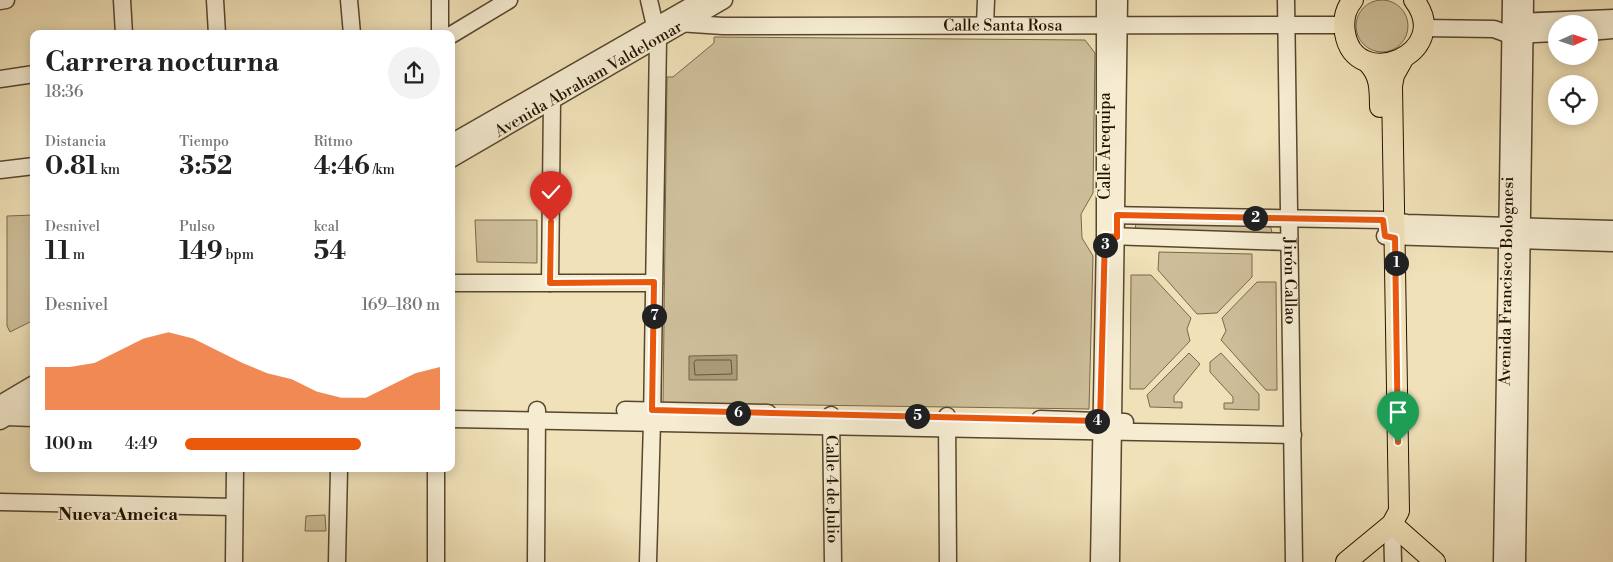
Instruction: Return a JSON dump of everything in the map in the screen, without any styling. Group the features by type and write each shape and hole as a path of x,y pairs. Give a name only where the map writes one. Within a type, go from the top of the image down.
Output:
{"main road":[{"path":"1353,0 1345,13 1344,25 1350,46 1374,68 1380,88 1390,229"},
{"path":"1414,0 1421,12 1423,28 1416,46 1403,59 1394,75 1392,86 1389,510 1392,524 1436,562"},
{"path":"1366,61 1378,64 1391,64 1403,59"},
{"path":"1346,562 1392,524"}],"street":[{"path":"0,1 6,0"},
{"path":"122,0 124,30"},
{"path":"215,0 217,30"},
{"path":"349,0 352,30"},
{"path":"440,0 440,30"},
{"path":"455,33 509,0"},
{"name":"Avenida Abraham Valdelomar","path":"455,156 549,95 654,32 701,0"},
{"path":"986,0 986,25"},
{"name":"Calle Arequipa","path":"1105,0 1112,25"},
{"name":"Calle Arequipa","path":"1099,562 1107,427 1111,237 1112,25 1119,0"},
{"name":"Jirón Callao","path":"1286,0 1294,562"},
{"name":"Avenida Francisco Bolognesi","path":"1510,0 1518,29"},
{"name":"Avenida Francisco Bolognesi","path":"1517,562 1510,535 1514,155 1518,29 1525,0"},
{"path":"722,2 715,18 723,26"},
{"name":"Avenida Abraham Valdelomar","path":"685,24 722,2"},
{"path":"648,562 647,416 654,32 650,4"},
{"path":"1423,28 1518,29 1613,18"},
{"name":"Calle Santa Rosa","path":"654,32 685,24 723,26 1344,25"},
{"path":"1518,29 1548,33"},
{"path":"1598,31 1613,30"},
{"path":"0,78 30,74"},
{"path":"549,95 550,283"},
{"name":"Avenida Abraham Valdelomar","path":"455,141 549,95"},
{"path":"0,170 30,166"},
{"path":"1111,215 1289,218 1390,229 1514,233 1613,242"},
{"path":"1514,233 1613,229"},
{"path":"1111,237 1289,242"},
{"path":"455,283 649,282"},
{"path":"2,414 30,388"},
{"path":"2,414 30,403"},
{"path":"455,408 537,415"},
{"path":"2,414 30,418"},
{"path":"455,419 537,415 647,416 1293,430"},
{"path":"536,562 537,415"},
{"path":"638,562 647,416"},
{"name":"Calle 4 de Julio","path":"831,421 833,562"},
{"path":"947,422 948,562"},
{"name":"Calle Arequipa","path":"1107,427 1111,562"},
{"path":"234,562 235,472"},
{"path":"337,562 339,472"},
{"path":"436,472 436,562"},
{"path":"0,502 234,506"},
{"path":"1392,524 1393,562"},
{"name":"Avenida Francisco Bolognesi","path":"1502,562 1510,535"}],"shaded area":[{"path":"1382,0 1392,2 1400,8 1406,16 1408,26 1406,36 1400,44 1392,50 1382,52 1372,50 1364,44 1358,36 1356,26 1358,16 1364,8 1372,2"},
{"path":"714,37 1085,40 1095,53 1093,193 1081,214 1082,238 1093,256 1089,409 663,403 667,77 673,77 714,43"},
{"path":"30,215 30,322 10,332 7,326 7,216"},
{"path":"475,220 537,220 537,263 477,262"},
{"path":"1136,223 1267,225 1271,228 1272,234 1135,230"},
{"path":"1159,252 1252,254 1252,277 1217,313 1197,314 1158,270"},
{"path":"1131,275 1151,275 1191,318 1187,329 1190,341 1144,389 1130,389"},
{"path":"1257,282 1276,282 1277,390 1266,390 1221,340 1226,331 1222,318"},
{"path":"1189,353 1200,364 1174,396 1174,402 1182,402 1182,408 1150,407 1147,395"},
{"path":"1221,353 1259,394 1259,410 1224,409 1224,403 1233,403 1233,397 1210,372 1210,362"},
{"path":"325,515 326,531 305,531 306,516"}],"water":[{"path":"737,355 737,380 689,380 689,356"}],"district":[{"name":"Nueva Ameica","path":"118,514"}],"route":[{"path":"551,222 550,283 654,282 652,410 1100,421 1105,236 1117,237 1117,215 1383,220 1385,236 1395,238 1398,442"}]}
